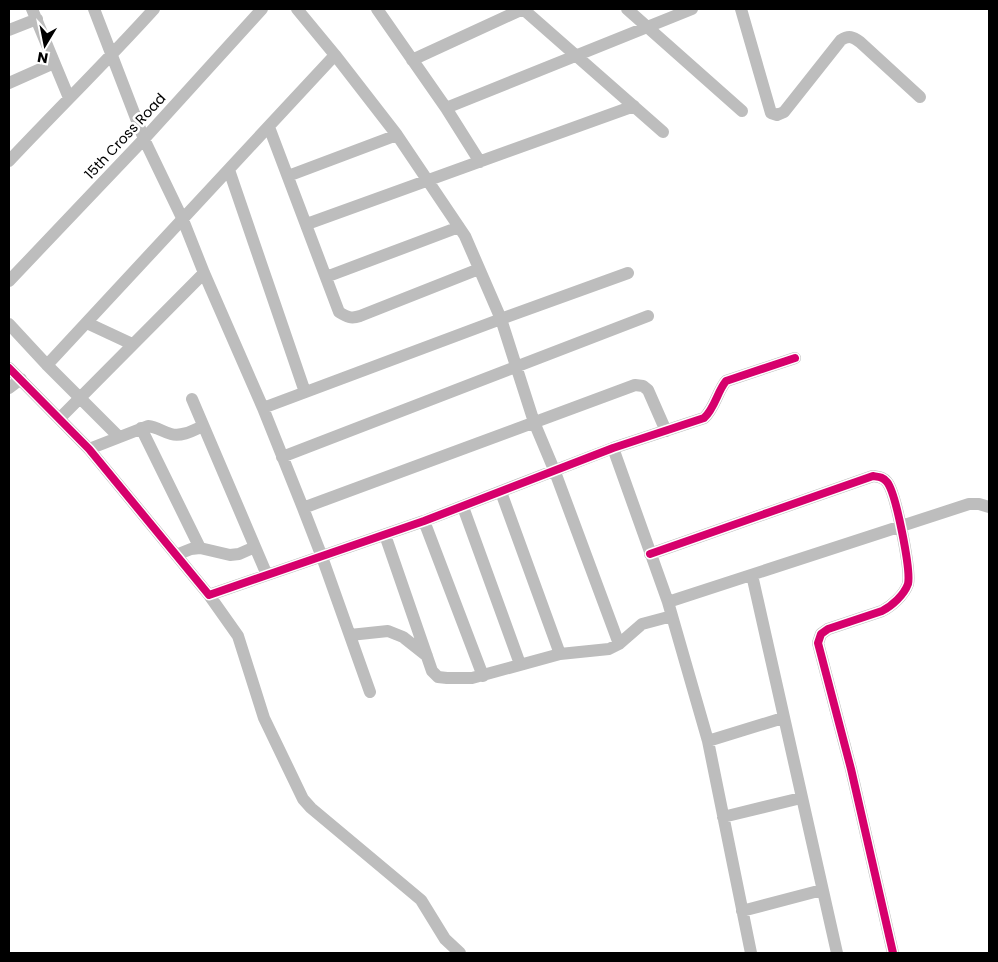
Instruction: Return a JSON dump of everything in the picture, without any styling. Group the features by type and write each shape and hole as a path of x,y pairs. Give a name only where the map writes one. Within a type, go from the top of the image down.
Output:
{"street":[{"path":"94,9 144,139 183,220 263,408 322,557 370,692"},
{"path":"9,161 111,57 154,9"},
{"name":"15th Cross Road","path":"9,281 144,139 262,9"},
{"path":"297,9 397,135 465,236 501,319 534,422 555,472 619,644"},
{"path":"377,9 446,108 480,162"},
{"path":"412,60 523,9 663,132"},
{"path":"627,9 742,111"},
{"path":"446,108 692,9"},
{"path":"740,9 771,113 777,115 784,112 841,40 847,36 853,37 860,42 920,97"},
{"path":"9,30 34,14 69,98"},
{"path":"47,365 335,55"},
{"path":"9,83 54,63"},
{"path":"307,224 634,106"},
{"path":"269,127 339,312 353,318 479,269"},
{"path":"288,176 397,135"},
{"path":"229,170 305,392"},
{"path":"326,277 459,226"},
{"path":"60,418 204,273"},
{"path":"263,408 628,273"},
{"path":"282,457 648,316"},
{"path":"86,323 132,344"},
{"path":"9,324 119,437"},
{"path":"209,595 385,535 555,472 613,448 704,418 710,413 726,381 795,358"},
{"path":"9,368 90,448 209,595 238,636 264,718 303,799 421,900 445,939 460,953"},
{"path":"9,388 21,379"},
{"path":"303,508 400,470 635,384 643,386 648,390 666,431"},
{"path":"192,399 267,575"},
{"path":"90,448 148,426 173,435 183,434 204,426"},
{"path":"141,428 200,548"},
{"path":"613,448 668,602 708,741 750,953"},
{"path":"650,554 873,476 881,477 888,483 892,491 901,526 909,577 907,586 903,593 889,607 828,629 821,634 818,643 851,769 893,953"},
{"path":"501,492 560,654"},
{"path":"668,602 969,504 989,507"},
{"path":"462,507 520,664"},
{"path":"424,521 483,676"},
{"path":"385,535 432,671 438,677 472,678 560,654 609,649 619,644 642,624 672,616"},
{"path":"176,555 191,548 200,548 230,555 239,554 255,547"},
{"path":"752,575 837,953"},
{"path":"350,635 388,630 403,637 427,656"},
{"path":"708,741 783,718"},
{"path":"723,817 801,798"},
{"path":"742,911 822,890"}],"cycle path":[{"path":"9,368 89,449 209,595 424,521 613,448 704,418 711,410 726,381 795,358"},
{"path":"650,554 873,476 882,478 887,482 891,489 902,532 908,584 901,596 886,609 828,629 821,634 818,643 851,769 893,953"}]}
